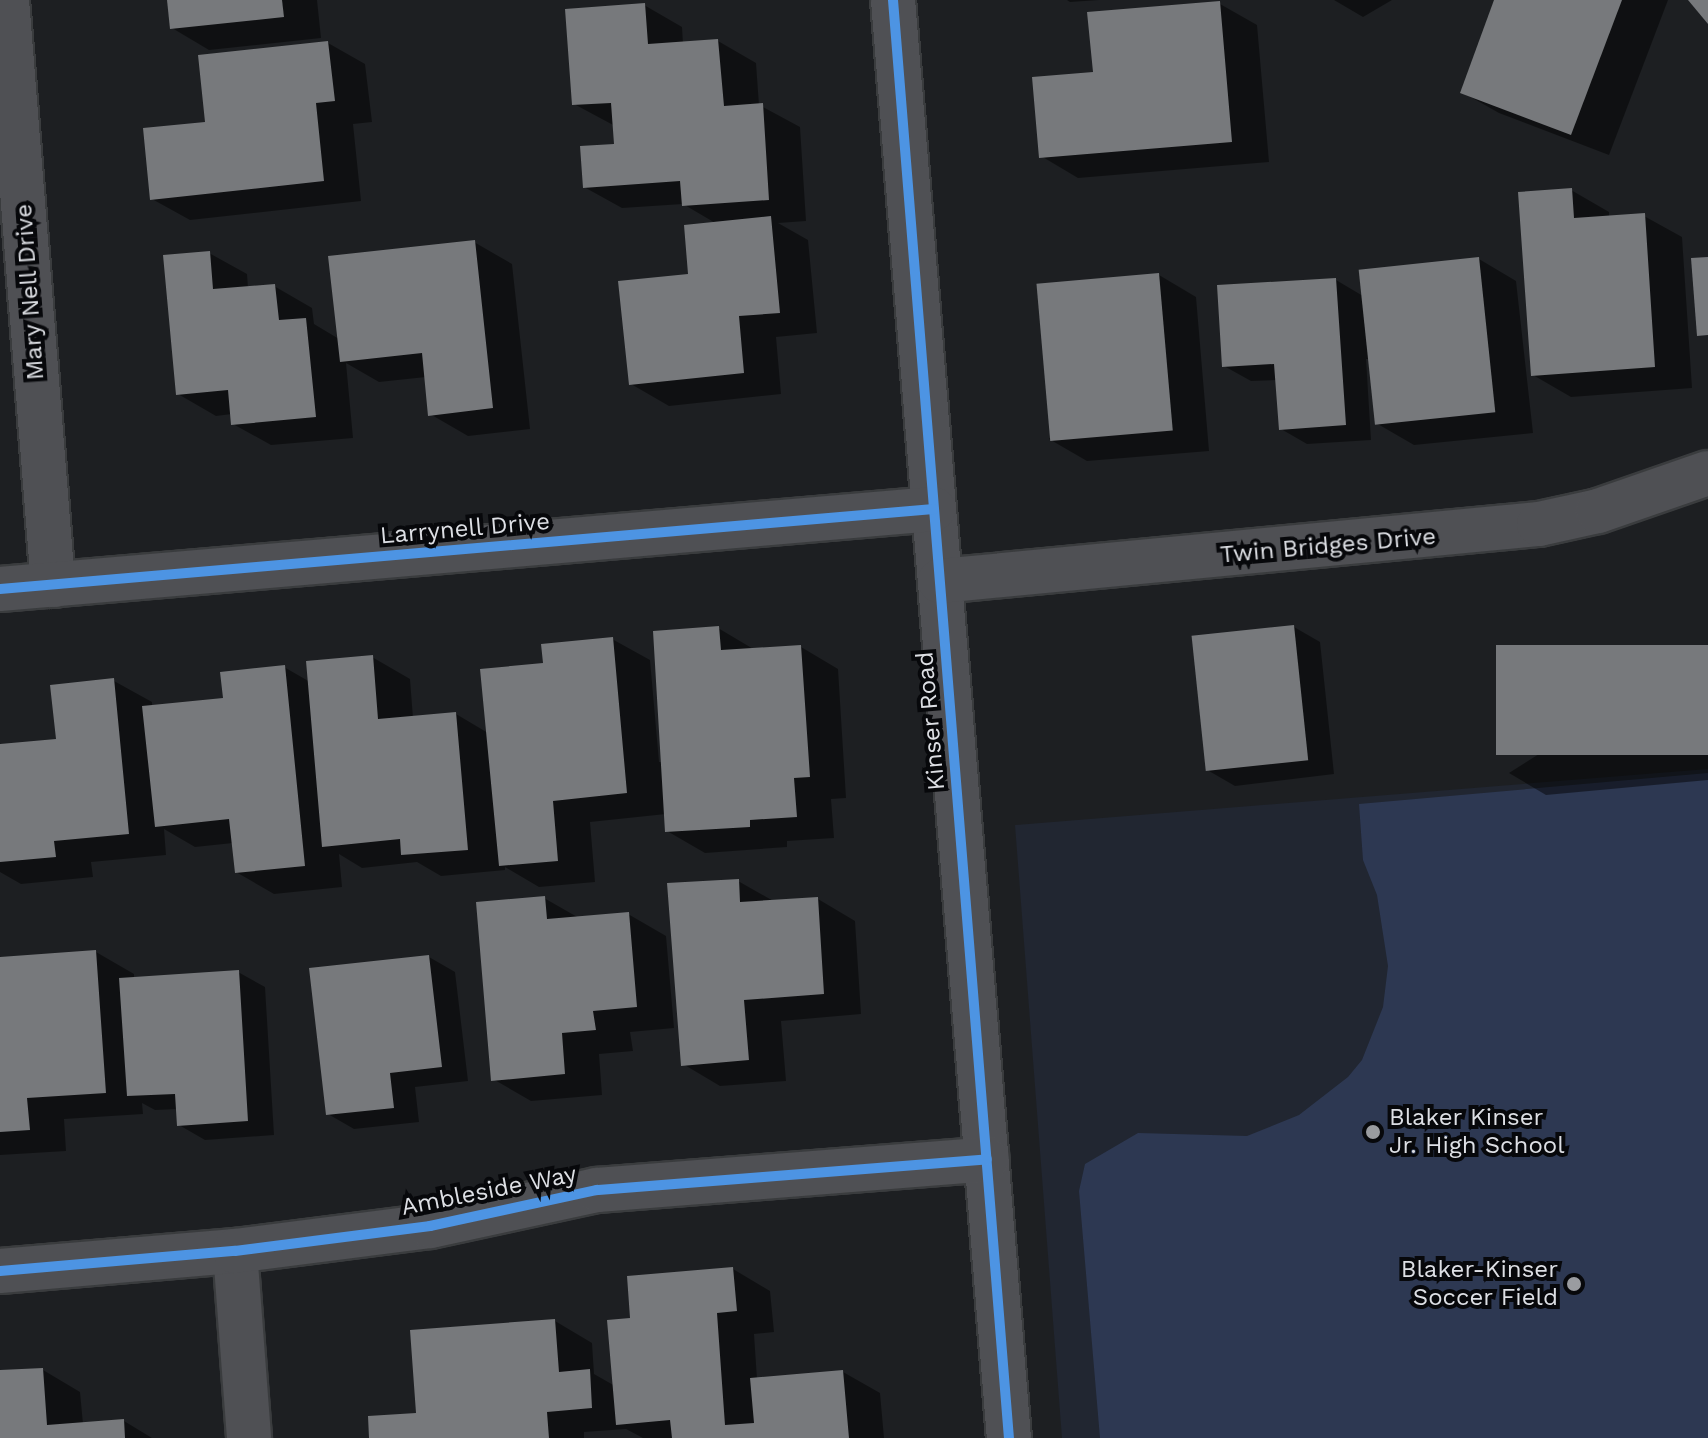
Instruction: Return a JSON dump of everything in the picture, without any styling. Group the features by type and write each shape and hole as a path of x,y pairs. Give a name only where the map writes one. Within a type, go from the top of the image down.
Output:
{"street":[{"name":"Mary Nell Drive","path":"7,0 53,585"},
{"name":"Kinser Road","path":"893,0 1009,1438"},
{"name":"Twin Bridges Drive","path":"940,581 1524,526 1598,511 1708,473"},
{"name":"Larrynell Drive","path":"0,589 934,509"},
{"name":"Ambleside Way","path":"0,1271 235,1251 430,1226 597,1190 987,1159"},
{"path":"235,1251 249,1438"}],"shaded area":[{"name":"Blaker Kinser Jr. High School","path":"1708,769 1708,1438 1062,1438 1015,825"},
{"name":"Blaker Kinser Jr. High School","path":"1708,773 1708,1438 1100,1438 1079,1191 1085,1164 1138,1133 1247,1136 1299,1115 1348,1077 1362,1060 1383,1007 1388,966 1377,895 1363,860 1359,804"}],"building":[{"path":"167,0 282,0 284,17 170,29"},
{"path":"1494,0 1622,0 1571,135 1460,93"},
{"path":"1688,0 1708,0 1708,24"},
{"path":"1220,1 1232,142 1039,158 1032,77 1093,72 1087,12"},
{"path":"645,3 648,44 718,39 724,106 763,103 769,200 682,206 680,181 583,188 580,146 614,144 611,103 572,105 565,9"},
{"path":"328,41 335,101 316,103 324,181 150,200 143,128 205,122 198,55"},
{"path":"1572,188 1574,218 1645,213 1655,367 1531,376 1518,192"},
{"path":"771,216 780,313 739,316 744,373 629,385 618,281 688,274 684,225"},
{"path":"475,240 493,408 428,416 422,353 340,362 328,256"},
{"path":"210,251 213,289 275,284 279,320 306,318 316,417 231,425 228,390 176,395 163,255"},
{"path":"1479,257 1495,412 1375,425 1359,270"},
{"path":"1708,257 1708,335 1697,336 1691,258"},
{"path":"1159,273 1173,430 1050,441 1036,284"},
{"path":"1336,278 1346,425 1279,430 1274,364 1222,367 1217,285"},
{"path":"1294,625 1308,760 1206,771 1192,636"},
{"path":"719,626 721,650 801,645 810,777 794,778 797,817 750,820 750,827 665,832 653,631"},
{"path":"613,637 627,793 553,801 558,861 499,866 480,669 543,663 541,644"},
{"path":"1496,645 1708,645 1708,755 1496,755"},
{"path":"373,655 378,719 456,712 468,850 401,855 400,839 322,847 306,661"},
{"path":"285,665 305,866 235,873 229,819 155,827 142,706 223,698 220,672"},
{"path":"114,678 129,834 54,841 56,857 0,862 0,744 56,739 50,685"},
{"path":"739,879 740,902 818,897 824,994 744,1000 749,1060 681,1066 667,883"},
{"path":"545,896 547,919 629,912 637,1007 593,1011 596,1030 562,1033 565,1074 491,1081 476,902"},
{"path":"96,950 106,1093 27,1098 30,1130 0,1132 0,957"},
{"path":"429,955 442,1067 390,1073 394,1108 326,1115 309,968"},
{"path":"239,970 248,1121 177,1126 175,1094 127,1096 119,978"},
{"path":"733,1267 737,1311 717,1313 725,1425 754,1423 750,1378 843,1370 849,1438 672,1438 670,1420 616,1425 607,1320 630,1318 627,1276"},
{"path":"555,1319 559,1372 590,1369 592,1408 547,1412 549,1438 369,1438 368,1416 416,1413 410,1330"},
{"path":"43,1368 47,1425 124,1419 125,1438 0,1438 0,1370"}],"cycle path":[{"path":"893,0 1009,1438"},
{"path":"0,589 934,509"},
{"path":"0,1271 235,1251 430,1226 597,1190 987,1159"}],"place":[{"name":"Blaker Kinser Jr. High School","path":"1373,1132"},
{"name":"Blaker-Kinser Soccer Field","path":"1574,1284"}]}
